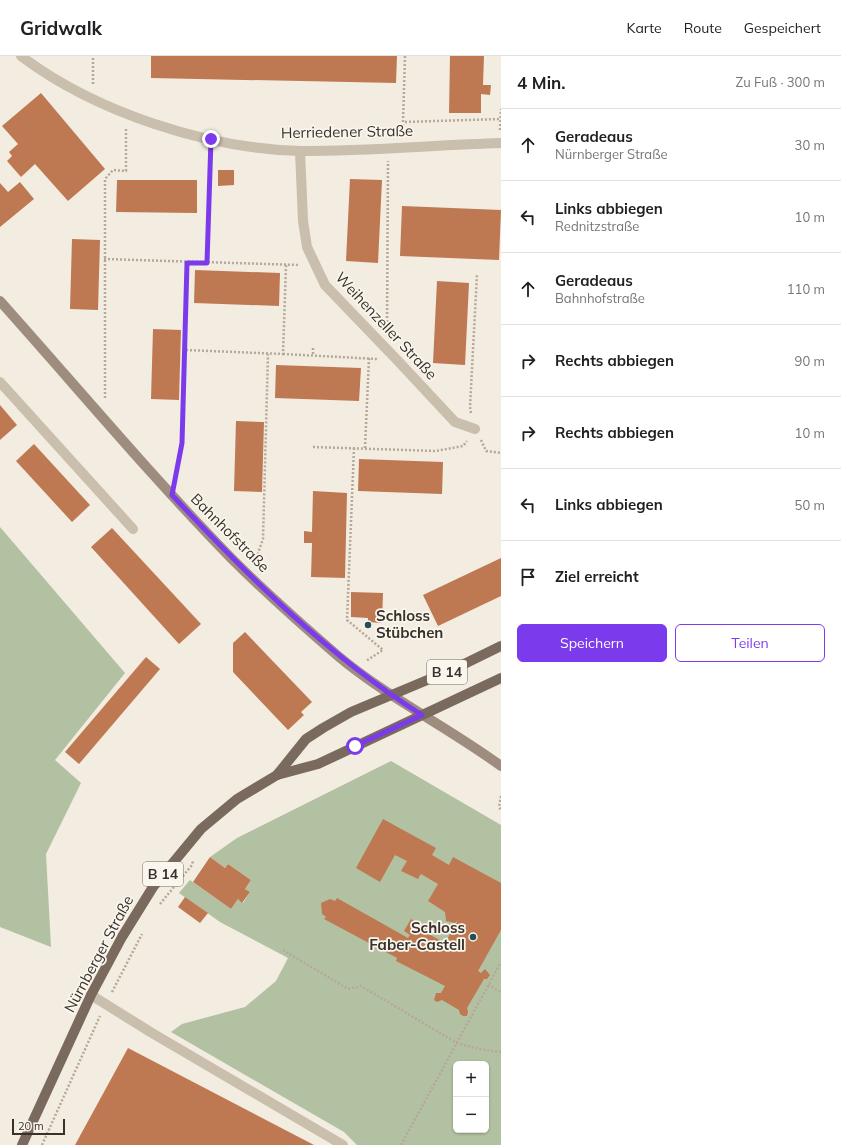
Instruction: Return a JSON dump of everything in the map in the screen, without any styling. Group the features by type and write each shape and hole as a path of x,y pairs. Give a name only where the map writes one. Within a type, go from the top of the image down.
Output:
{"main road":[{"name":"Bahnhofstraße","path":"0,301 172,495 250,576 355,669 422,715 478,749 501,766"},
{"name":"B 14","path":"392,695 456,668 501,646"},
{"name":"B 14","path":"422,715 501,678"},
{"name":"Nürnberger Straße","path":"277,775 306,739 351,712 392,695"},
{"name":"Nürnberger Straße","path":"22,1145 91,995 130,922 153,887 201,829 229,805 277,775 318,764 422,715"}],"street":[{"name":"Herriedener Straße","path":"21,56 42,72 93,100 126,114 169,128 211,139 248,146 300,150 500,143"},
{"name":"Weihenzeller Straße","path":"300,150 303,221 307,247 325,285 455,422 475,429"},
{"path":"0,382 133,529"},
{"path":"91,995 152,1033 342,1145"}],"path":[{"path":"93,56 93,100"},
{"path":"405,56 403,122 501,118"},
{"path":"500,143 501,109"},
{"path":"105,419 104,179 113,170 126,171 126,114"},
{"path":"207,263 211,139"},
{"path":"387,351 388,148"},
{"path":"104,259 187,263 315,265"},
{"path":"172,495 182,443 186,350 187,263"},
{"path":"283,354 286,265"},
{"path":"313,348 313,356"},
{"path":"186,350 368,358 399,362"},
{"path":"250,576 263,540 268,354"},
{"path":"365,448 368,358"},
{"path":"475,429 486,451 501,453"},
{"path":"354,448 347,620 383,650 355,669"},
{"path":"501,796 499,807 501,810"},
{"path":"158,908 192,865 194,858"},
{"path":"42,1145 106,1004 146,927"},
{"path":"283,950 348,989 361,986 457,1043 479,1049 501,1052"},
{"path":"401,1145 501,962"},
{"path":"488,985 501,992"}],"green space":[{"path":"0,527 125,673 55,760 81,783 46,854 51,947 0,927"},
{"path":"391,761 501,825 501,1145 357,1145 344,1132 171,1032 182,1024 245,1007 276,981 288,958 220,922 179,893 190,880 231,909 238,899 243,903 250,892 245,889 251,880 228,864 225,868 210,857 237,838"}],"building":[{"path":"151,56 397,56 396,83 151,78"},
{"path":"450,56 484,56 483,85 491,85 490,95 481,94 481,113 449,113"},
{"path":"41,93 105,169 68,201 35,164 21,177 7,161 12,156 9,152 18,144 2,126"},
{"path":"218,170 234,170 234,185 218,186"},
{"path":"350,179 382,180 378,263 346,261"},
{"path":"117,180 197,180 197,213 116,212"},
{"path":"20,182 34,199 0,227 0,183 8,192"},
{"path":"402,206 501,210 499,260 400,256"},
{"path":"72,239 100,240 98,310 70,309"},
{"path":"195,270 280,273 279,306 194,303"},
{"path":"437,281 469,283 465,365 433,363"},
{"path":"153,329 181,330 179,400 151,399"},
{"path":"276,365 361,368 359,401 275,398"},
{"path":"0,405 17,425 0,440"},
{"path":"236,421 264,422 262,492 234,491"},
{"path":"34,444 90,505 72,522 16,461"},
{"path":"359,459 443,462 442,494 358,491"},
{"path":"313,491 347,493 345,578 311,577 312,543 304,543 304,531 312,532"},
{"path":"112,528 201,624 179,644 91,547"},
{"path":"501,558 501,596 438,626 423,595"},
{"path":"351,592 383,593 382,623 368,622 368,618 351,617"},
{"path":"245,632 312,702 301,712 304,715 288,730 233,672 233,643"},
{"path":"146,657 160,669 79,764 65,752"},
{"name":"Schloss Faber-Castell","path":"383,819 436,848 432,855 449,865 453,857 501,883 501,930 478,971 481,973 485,969 490,975 487,979 484,979 467,1008 467,1016 463,1016 460,1014 459,1010 442,1000 437,1002 434,1000 436,993 441,993 445,986 396,961 397,958 324,919 326,917 322,914 321,903 330,899 335,901 337,898 408,938 410,935 404,931 411,919 427,928 425,932 445,943 458,920 455,923 446,921 445,912 428,901 438,884 421,874 418,879 401,871 407,861 395,855 380,882 356,868"},
{"path":"210,857 225,868 228,864 251,880 245,889 250,892 242,903 238,899 231,909 193,882"},
{"path":"185,897 208,913 200,923 178,907"},
{"path":"128,1048 314,1145 75,1145"}],"place":[{"name":"Schloss Stübchen","path":"368,625"},
{"name":"Schloss Faber-Castell","path":"473,937"}],"route":[{"path":"211,139 207,263 187,263 186,350 182,443 172,495 250,576 339,656 404,704 422,715 355,746"}]}
